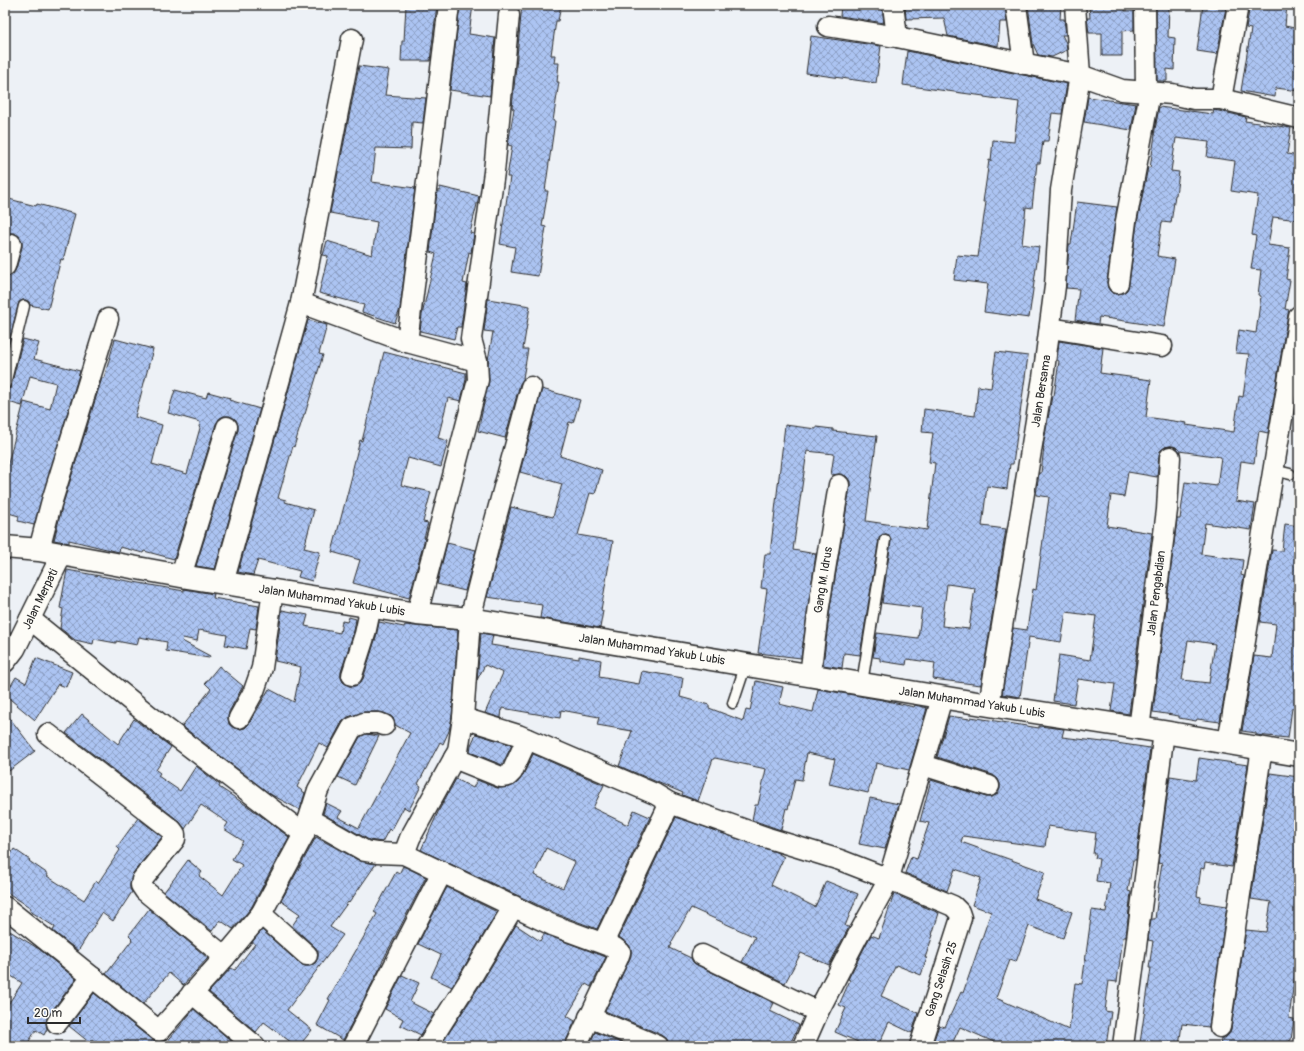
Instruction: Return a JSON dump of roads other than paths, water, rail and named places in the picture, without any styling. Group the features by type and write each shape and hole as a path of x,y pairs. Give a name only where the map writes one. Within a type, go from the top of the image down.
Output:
{"main road":[{"name":"Jalan Muhammad Yakub Lubis","path":"5,547 39,550 181,576 416,614 470,619 862,683 942,698 1164,732 1299,755"}],"street":[{"path":"407,342 449,5"},
{"path":"893,5 897,37"},
{"path":"1016,5 1024,64"},
{"name":"Jalan Bersama","path":"989,705 1038,410 1050,328 1055,286 1061,190 1080,75 1075,5"},
{"path":"1118,283 1126,221 1148,91 1145,5"},
{"path":"1221,99 1238,5"},
{"path":"416,614 478,380 477,361 471,339 494,172 509,14"},
{"path":"828,26 897,37 1080,75 1122,90 1148,91 1194,99 1221,99 1299,118"},
{"path":"223,583 300,303 352,39"},
{"path":"5,266 11,244"},
{"path":"300,303 407,342 477,361"},
{"path":"1228,743 1282,472 1299,316"},
{"path":"39,550 51,504 108,320"},
{"path":"1050,328 1162,346"},
{"path":"404,854 410,838 458,751 464,718 470,619 531,386"},
{"path":"181,576 227,427"},
{"name":"Jalan Pengabdian","path":"1139,729 1166,518 1170,457"},
{"name":"Gang M. Idrus","path":"810,675 819,606 839,485"},
{"name":"Jalan Merpati","path":"5,662 15,649 62,554"},
{"path":"239,718 254,691 262,668 273,590"},
{"path":"352,675 365,634 371,606"},
{"path":"30,619 151,717 306,826 365,851 404,854 552,925 615,948 620,952 618,958 576,1046"},
{"path":"803,1046 818,1012 889,879 942,698"},
{"path":"464,718 528,739 655,794 670,803 768,838 840,860 889,879"},
{"path":"5,907 159,1031 225,958 261,914 306,826 318,790 352,728 364,723 379,723 384,725"},
{"path":"1124,1046 1164,732"},
{"path":"48,734 172,830 175,834 174,840 142,880 141,885 144,891 225,958"},
{"path":"454,758 501,777 508,776 512,772 528,739"},
{"path":"1220,1027 1262,748"},
{"path":"923,765 989,786"},
{"path":"603,943 670,803"},
{"path":"352,1046 442,872"},
{"name":"Gang Selasih 25","path":"889,879 952,906 959,912 961,918 920,1046"},
{"path":"427,1046 472,976 514,906"},
{"path":"261,914 308,955"},
{"path":"702,955 818,1012"},
{"path":"57,1023 92,977"},
{"path":"192,993 255,1046"},
{"path":"589,1017 658,1046"}],"lane":[{"path":"5,384 24,306"},
{"path":"862,683 885,540"},
{"path":"733,703 746,664"}]}
